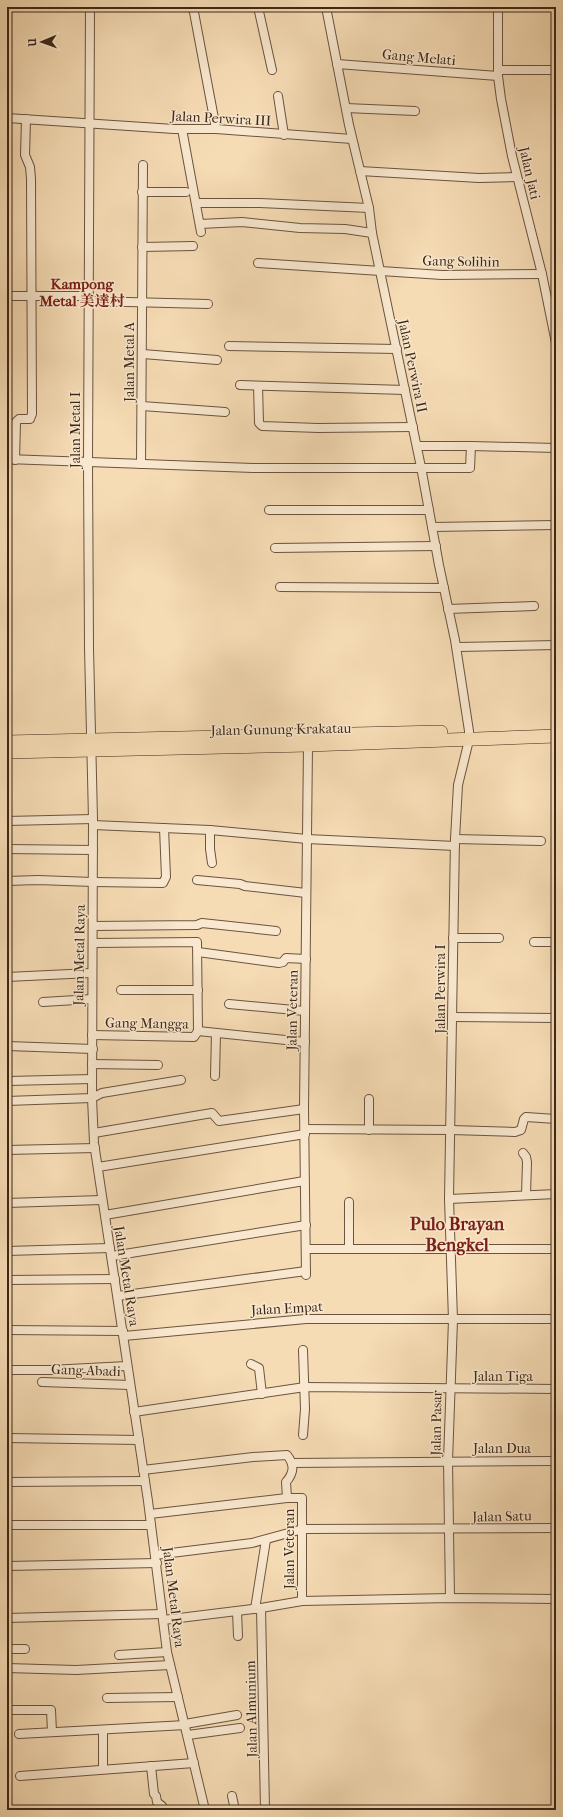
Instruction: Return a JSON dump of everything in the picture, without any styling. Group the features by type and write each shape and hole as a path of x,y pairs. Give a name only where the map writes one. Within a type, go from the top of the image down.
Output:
{"highway":[{"name":"Jalan Gunung Krakatau","path":"7,742 308,745 469,736 556,727"},
{"name":"Jalan Gunung Krakatau","path":"7,752 92,744 469,736 556,736"}],"street":[{"path":"89,122 90,7"},
{"path":"193,7 216,129"},
{"path":"258,7 272,70"},
{"name":"Jalan Perwira II","path":"326,7 352,139 369,208 372,232 457,647 469,736"},
{"name":"Jalan Jati","path":"498,7 498,73 501,99 517,177 542,274 556,343"},
{"name":"Gang Melati","path":"337,64 498,73 556,70"},
{"path":"278,96 284,135"},
{"path":"346,108 415,111"},
{"name":"Jalan Perwira III","path":"7,118 89,122 178,129 216,129 352,139"},
{"path":"26,119 25,155 30,167 31,179 32,414 30,419 19,419 16,422 11,460 251,468 470,468 470,446"},
{"name":"Jalan Metal I","path":"89,122 88,462 92,744"},
{"path":"178,129 201,228 242,222 300,228 345,229 372,232"},
{"name":"Jalan Metal A","path":"142,464 143,165"},
{"path":"360,171 479,178 517,177"},
{"path":"142,192 186,192"},
{"path":"196,203 260,203 369,208"},
{"path":"142,247 193,246"},
{"name":"Gang Solihin","path":"258,263 442,275 542,274"},
{"path":"7,296 88,298 142,302 208,304"},
{"path":"229,346 396,349"},
{"path":"143,354 217,360"},
{"path":"240,385 405,390"},
{"path":"258,386 259,423 262,426 318,428 413,427"},
{"path":"142,406 225,412"},
{"path":"416,446 556,448"},
{"path":"269,510 429,510"},
{"path":"432,527 556,525"},
{"path":"275,548 436,546"},
{"path":"280,587 444,588"},
{"path":"448,609 534,606"},
{"path":"457,647 556,645"},
{"name":"Jalan Perwira I","path":"450,1249 449,1199 455,842 458,785 469,736"},
{"name":"Jalan Metal Raya","path":"92,744 93,943 91,973 93,1049 92,1098 95,1148 150,1514 167,1652 186,1724 205,1810"},
{"name":"Jalan Veteran","path":"118,1296 306,1273 304,1109 308,745"},
{"path":"7,821 93,822 210,830 307,839 455,842 541,841"},
{"path":"7,881 38,880 163,883 166,878 164,828"},
{"path":"210,830 210,850 212,863"},
{"path":"7,849 93,850"},
{"path":"197,880 306,893"},
{"path":"93,926 146,927 202,924 276,931"},
{"path":"453,938 499,938"},
{"path":"93,943 197,942 198,1031 305,1042"},
{"path":"534,942 556,942"},
{"path":"198,952 279,962 282,962 286,958 306,959"},
{"path":"7,977 91,973"},
{"path":"121,990 198,990"},
{"path":"43,1002 92,999"},
{"path":"229,1004 305,1010"},
{"path":"453,1018 556,1018"},
{"name":"Gang Mangga","path":"92,1035 194,1037 198,1031"},
{"path":"215,1076 216,1033"},
{"path":"7,1046 93,1049"},
{"path":"92,1064 158,1065"},
{"path":"8,1081 92,1079"},
{"path":"7,1101 92,1098 102,1093 181,1080"},
{"path":"369,1099 369,1130"},
{"path":"94,1133 212,1113 219,1121 304,1109"},
{"path":"98,1167 305,1132 451,1130 515,1132 521,1130 526,1117 556,1119"},
{"path":"7,1150 95,1148"},
{"path":"523,1153 527,1162 526,1195"},
{"path":"105,1215 304,1181"},
{"path":"449,1199 556,1194"},
{"path":"7,1203 102,1200"},
{"path":"349,1202 349,1249"},
{"path":"7,1251 111,1252 306,1225"},
{"path":"306,1249 556,1248"},
{"name":"Jalan Pasar","path":"450,1249 453,1320 448,1461 450,1598"},
{"path":"7,1280 115,1279"},
{"name":"Jalan Empat","path":"7,1330 123,1334 306,1319 556,1319"},
{"path":"303,1350 305,1388 303,1435"},
{"path":"251,1364 257,1366 260,1372 262,1394"},
{"path":"7,1370 127,1366"},
{"path":"60,1369 60,1382"},
{"name":"Gang Abadi","path":"42,1382 130,1385"},
{"name":"Jalan Tiga","path":"134,1412 305,1388 556,1389"},
{"path":"7,1438 139,1440"},
{"path":"143,1470 253,1457 286,1455 292,1463 293,1472 286,1483 287,1498 150,1514"},
{"name":"Jalan Dua","path":"292,1463 556,1461"},
{"path":"7,1482 145,1482"},
{"name":"Jalan Veteran","path":"287,1498 302,1498 302,1601"},
{"path":"7,1525 151,1525"},
{"name":"Jalan Satu","path":"7,1566 156,1559 252,1543 303,1530 556,1528"},
{"name":"Jalan Almunium","path":"265,1810 258,1609 266,1540"},
{"path":"7,1618 162,1617 258,1609 302,1601 450,1598 556,1599"},
{"path":"237,1611 238,1636"},
{"path":"7,1649 25,1649"},
{"path":"119,1655 167,1652"},
{"path":"7,1668 84,1669 170,1666"},
{"path":"107,1698 178,1697"},
{"path":"7,1710 51,1710 52,1732"},
{"path":"19,1734 186,1724 237,1715"},
{"path":"188,1735 240,1728"},
{"path":"103,1730 103,1769"},
{"path":"20,1776 194,1762"},
{"path":"151,1766 154,1794 157,1802 164,1810"},
{"path":"232,1796 235,1810"}],"district":[{"name":"Kampong Metal 美達村","path":"82,292"},
{"name":"Pulo Brayan Bengkel","path":"457,1234"}]}
